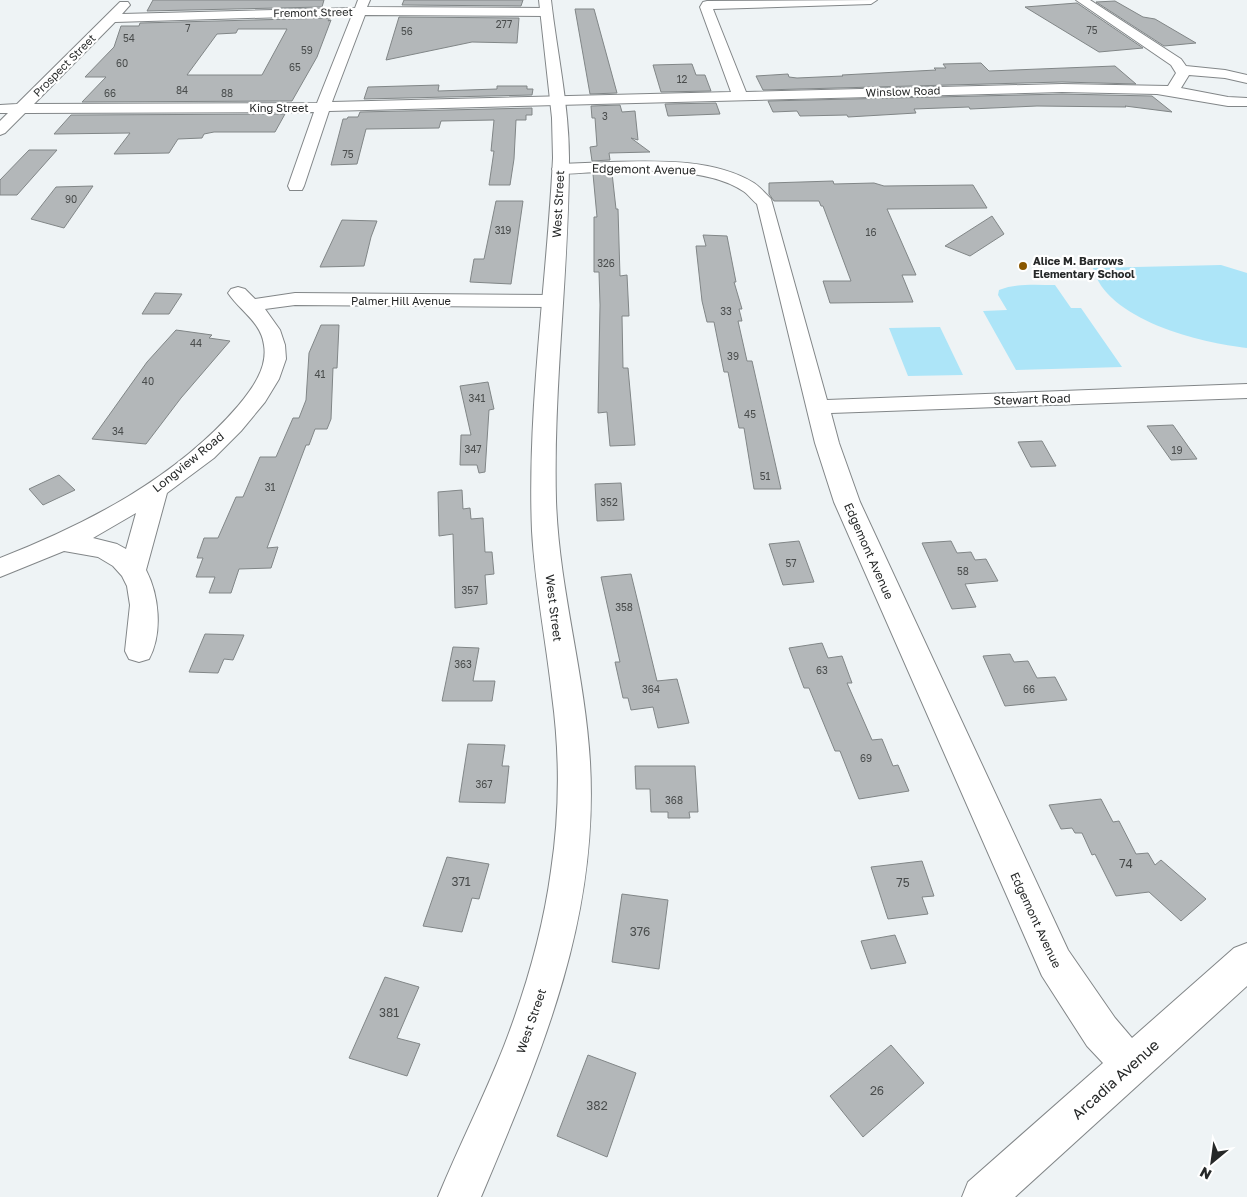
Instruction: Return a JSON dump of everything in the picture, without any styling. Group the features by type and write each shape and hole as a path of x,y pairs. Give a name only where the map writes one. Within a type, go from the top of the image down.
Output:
{"street":[{"name":"Prospect Street","path":"0,130 129,0"},
{"path":"740,96 707,6 871,0"},
{"path":"1082,0 1170,58 1182,70 1225,74 1247,80"},
{"name":"Fremont Street","path":"111,18 362,5 426,10 545,6"},
{"path":"296,186 323,107 362,5"},
{"name":"West Street","path":"459,1197 524,1044 542,989 565,894 571,848 574,764 571,725 552,596 544,503 545,414 560,169 559,100 545,6"},
{"path":"1172,92 1182,76 1182,70"},
{"name":"Winslow Road","path":"559,100 1012,89 1134,89 1172,92 1223,101 1247,102"},
{"name":"King Street","path":"0,108 323,107 559,100"},
{"name":"Edgemont Avenue","path":"560,169 690,168 724,175 742,182 755,191 765,203 827,443 850,510 1055,962 1101,1032 1130,1065"},
{"name":"Palmer Hill Avenue","path":"244,299 553,301"},
{"name":"Longview Road","path":"0,568 61,542 123,510 156,489 206,450 234,425 268,380 274,363 275,343 272,332 244,299"},
{"name":"Stewart Road","path":"818,407 1247,391"},
{"path":"133,569 156,489"},
{"path":"61,542 85,544 105,549 120,556 133,569 143,598 144,617 139,651"},
{"name":"Arcadia Avenue","path":"983,1197 1247,961"}],"shaded area":[{"path":"1221,265 1247,273 1247,348 1205,341 1181,334 1135,315 1116,302 1101,286 1093,268"},
{"path":"1019,285 1055,285 1071,308 1081,308 1122,367 1016,370 983,311 1007,310 998,295 999,290"},
{"path":"940,327 963,375 908,376 889,328"}],"building":[{"path":"153,0 324,0 322,7 147,11"},
{"path":"404,0 523,0 521,6 402,5"},
{"path":"1115,1 1143,17 1155,19 1196,43 1164,46 1096,2"},
{"path":"1077,3 1143,48 1099,52 1025,7"},
{"path":"575,9 594,9 617,93 590,94"},
{"path":"399,17 519,18 517,43 472,42 386,60"},
{"path":"330,18 328,21 331,20 317,57 292,101 82,102 106,77 85,77 114,47 121,26 139,26 140,23","holes":["238,29 287,29 262,75 187,75 217,34 236,33"]},
{"path":"981,63 989,71 1115,66 1136,84 1062,82 763,90 756,76 788,74 789,77 797,78 843,76 936,70 934,68 946,68 943,64"},
{"path":"692,64 696,75 705,75 711,91 661,92 653,65"},
{"path":"439,85 438,91 497,89 497,86 527,86 527,89 533,89 532,95 364,99 368,87"},
{"path":"1062,94 1152,96 1172,112 1125,106 1037,106 914,109 916,113 848,117 847,115 800,116 797,111 773,112 768,101"},
{"path":"716,103 720,114 668,116 665,104"},
{"path":"620,105 622,112 635,111 638,140 631,138 650,152 609,153 610,160 592,161 590,147 597,146 595,118 592,118 591,106"},
{"path":"532,108 532,115 526,115 526,120 516,120 514,159 510,185 489,185 494,151 491,151 494,120 441,121 439,128 366,129 357,164 331,165 343,119 358,117 360,112"},
{"path":"285,114 275,132 214,132 204,134 202,138 178,139 169,153 114,154 130,133 54,134 71,115"},
{"path":"29,150 57,150 17,195 0,195 0,180"},
{"path":"612,173 616,209 618,209 620,276 627,275 629,316 622,316 623,368 628,368 635,445 610,446 607,412 598,413 600,305 599,272 594,272 594,217 597,217 593,174"},
{"path":"833,181 834,184 874,183 884,186 973,185 987,208 887,209 916,275 902,275 913,302 830,303 823,281 851,281 823,206 821,206 819,201 774,201 769,194 769,183"},
{"path":"93,186 64,228 31,219 56,187"},
{"path":"496,201 523,201 511,284 470,282 474,259 484,259"},
{"path":"992,216 1004,234 970,256 945,246"},
{"path":"342,220 377,221 364,266 320,267"},
{"path":"703,235 727,236 736,282 734,282 742,309 739,309 742,321 738,321 747,361 752,361 781,489 754,489 744,428 739,428 728,372 724,372 714,322 707,322 702,301 696,246 706,246"},
{"path":"155,293 182,294 169,314 142,314"},
{"path":"321,325 339,325 337,368 333,368 331,419 327,429 315,429 309,445 306,445 267,548 278,547 271,568 239,569 231,593 209,593 215,577 196,577 203,558 197,558 204,538 218,538 236,497 243,497 260,457 276,457 293,418 299,418 306,400 309,353"},
{"path":"176,330 212,335 209,338 230,341 181,398 146,444 92,439 147,362"},
{"path":"488,382 494,409 489,410 485,472 479,473 477,465 460,465 461,435 471,435 460,386"},
{"path":"1173,425 1197,459 1171,460 1147,426"},
{"path":"1042,441 1056,466 1031,467 1018,442"},
{"path":"59,475 75,490 43,505 29,489"},
{"path":"621,483 624,520 597,521 595,484"},
{"path":"462,490 463,509 470,508 471,519 483,518 485,552 492,552 494,574 485,575 487,604 455,608 453,534 439,536 438,492"},
{"path":"799,541 814,582 783,585 769,544"},
{"path":"951,541 957,553 971,552 975,560 986,559 998,581 965,584 976,607 952,609 922,543"},
{"path":"631,574 657,681 677,679 689,723 658,728 653,707 631,710 628,698 623,698 615,662 620,662 601,577"},
{"path":"205,634 244,635 233,660 224,659 218,673 189,672"},
{"path":"822,643 828,658 842,656 852,683 847,683 872,740 882,739 893,766 898,765 909,791 859,799 840,751 835,751 809,688 804,688 789,648"},
{"path":"453,647 479,648 473,681 495,681 492,701 442,701"},
{"path":"1010,654 1014,662 1028,661 1037,678 1055,677 1067,700 1005,706 983,656"},
{"path":"468,744 505,745 502,766 509,766 505,803 459,802"},
{"path":"635,766 695,766 698,812 689,812 690,818 668,818 668,812 651,812 650,789 636,789"},
{"path":"1101,799 1113,822 1119,821 1136,854 1148,853 1155,865 1161,860 1206,899 1181,921 1149,892 1116,896 1095,854 1092,855 1082,833 1075,833 1072,828 1061,829 1049,805"},
{"path":"447,857 489,864 479,899 472,898 462,932 423,926"},
{"path":"922,861 934,896 922,897 928,914 888,919 871,867"},
{"path":"622,894 668,900 659,969 612,962"},
{"path":"895,935 906,963 871,969 861,941"},
{"path":"385,977 419,987 397,1038 420,1044 407,1076 349,1058"},
{"path":"891,1045 924,1083 863,1137 830,1096"},
{"path":"588,1055 636,1073 607,1157 557,1136"}],"place":[{"name":"Alice M. Barrows Elementary School","path":"1023,266"}]}
